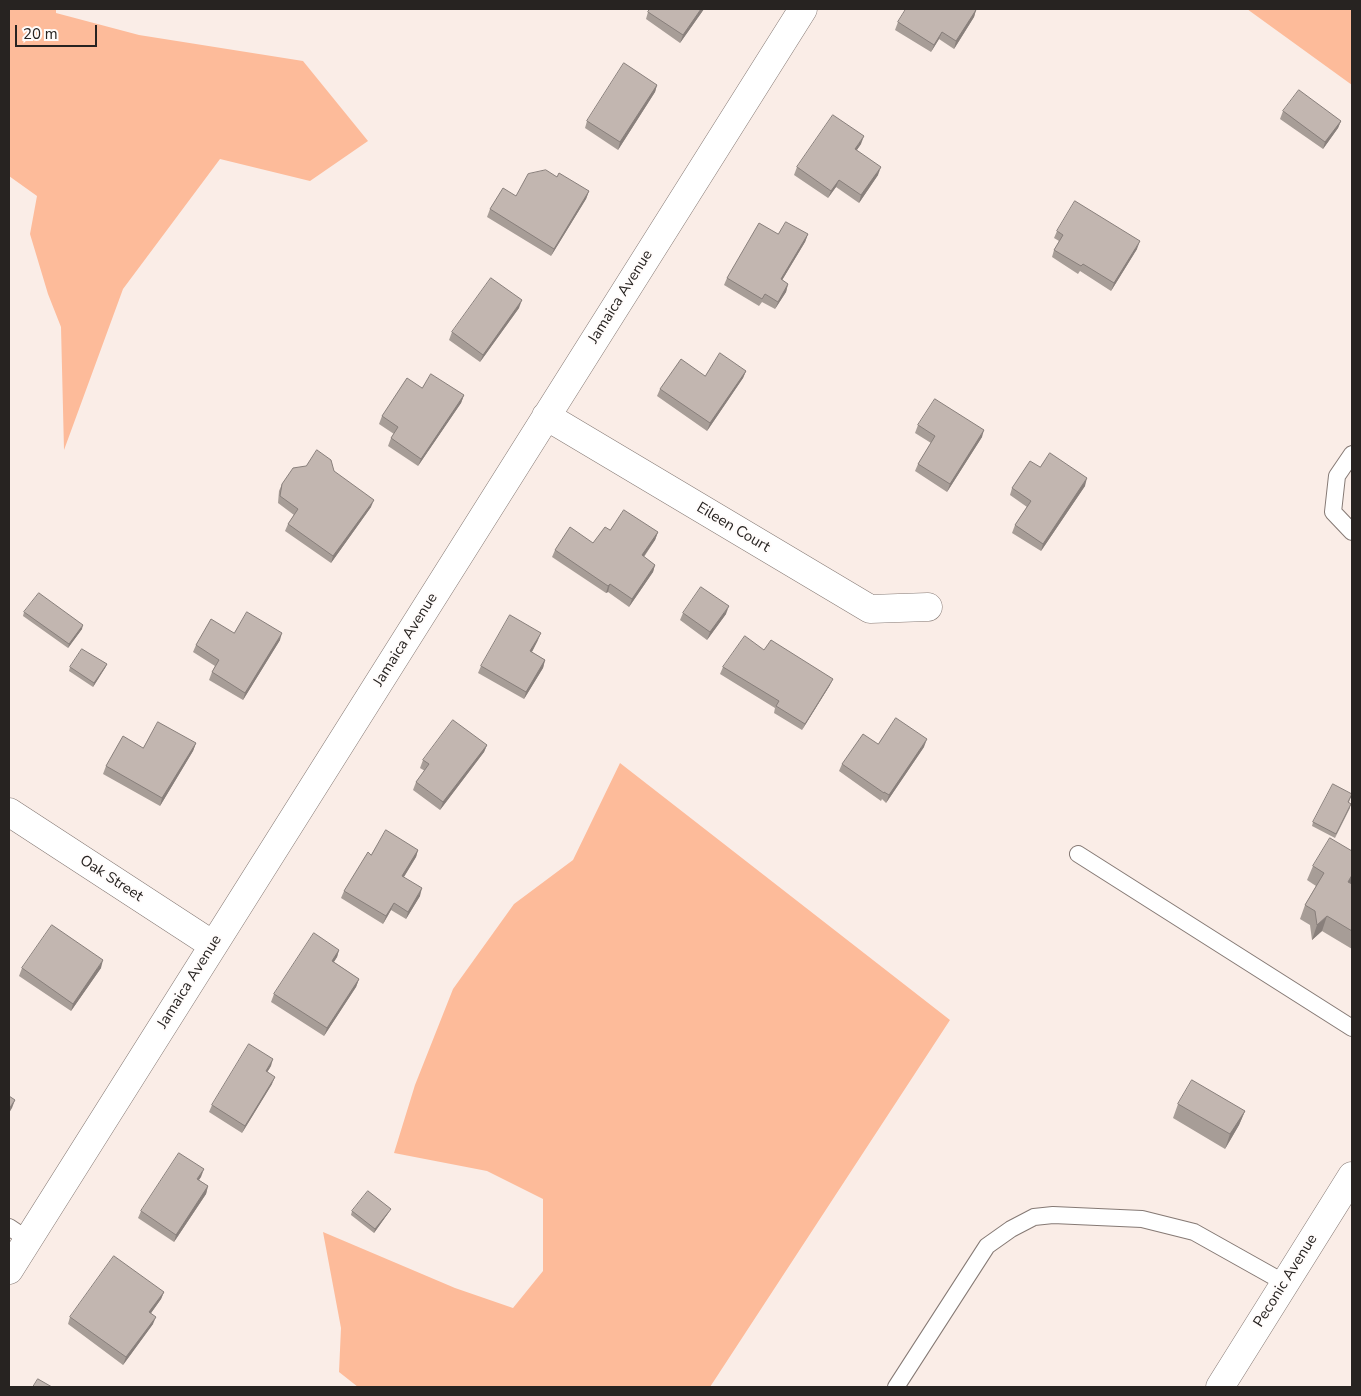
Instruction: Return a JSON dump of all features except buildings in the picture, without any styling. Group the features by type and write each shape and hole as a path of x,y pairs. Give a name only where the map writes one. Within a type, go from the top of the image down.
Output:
{"street":[{"name":"Jamaica Avenue","path":"9,1270 14,1240 213,945 803,9"},
{"name":"Eileen Court","path":"546,416 870,609 928,607"},
{"name":"Oak Street","path":"9,812 213,945"},
{"name":"Peconic Avenue","path":"1220,1387 1352,1176"}],"lane":[{"path":"1352,454 1337,476 1333,512 1352,532"},
{"path":"1078,854 1352,1028"},
{"path":"896,1387 987,1246 1011,1229 1034,1217 1053,1214 1142,1219 1194,1232 1285,1282"}],"shaded area":[{"path":"9,9 56,9 56,13 139,35 303,61 368,141 310,181 220,159 123,289 64,450 61,327 48,294 30,234 37,196 9,176"},
{"path":"1247,9 1352,9 1352,85"},
{"path":"620,763 950,1020 710,1387 358,1387 339,1372 341,1328 323,1232 455,1288 513,1308 543,1271 543,1199 487,1171 394,1153 415,1085 453,989 514,904 573,860"}]}
